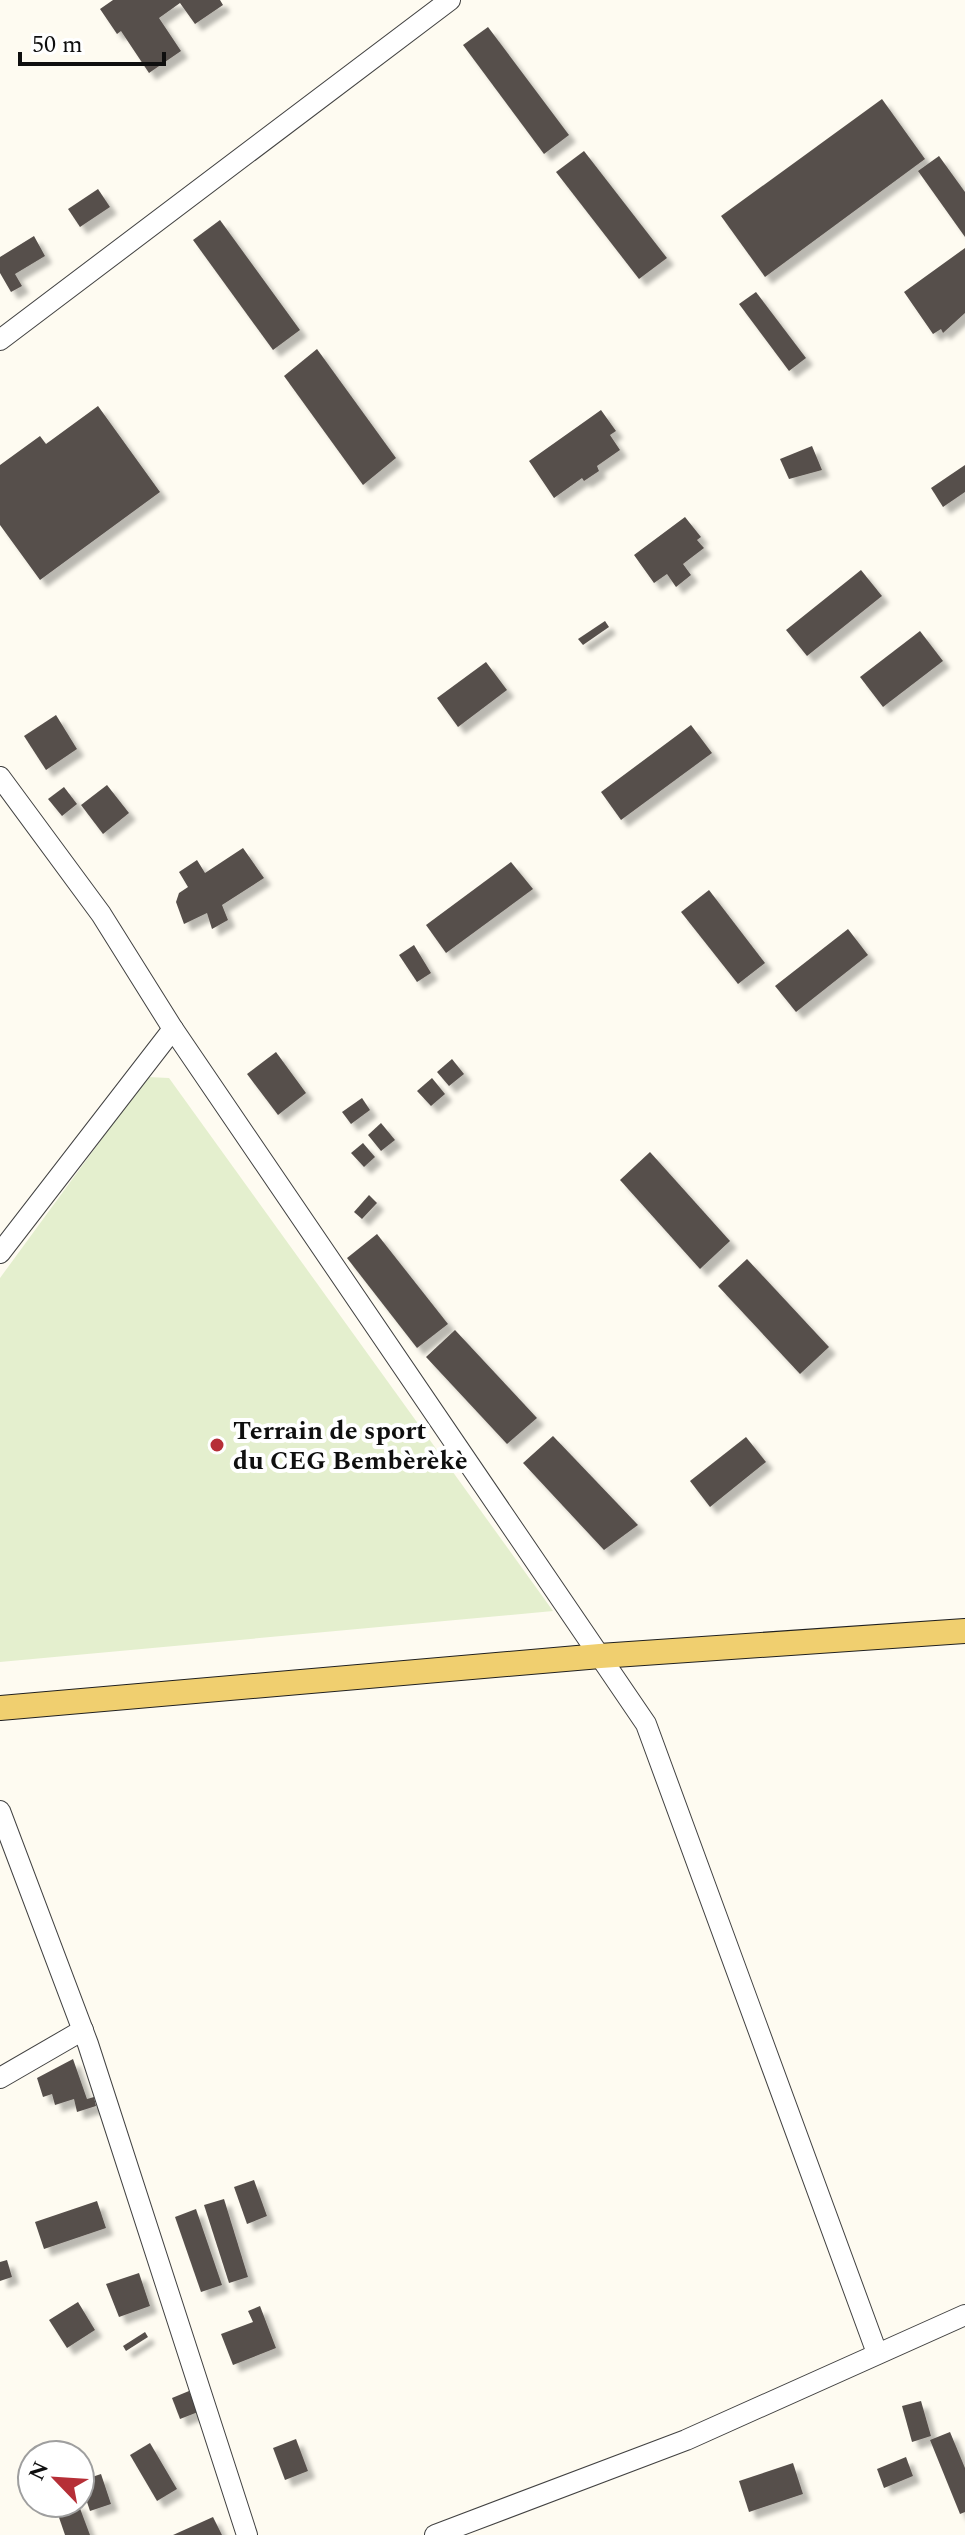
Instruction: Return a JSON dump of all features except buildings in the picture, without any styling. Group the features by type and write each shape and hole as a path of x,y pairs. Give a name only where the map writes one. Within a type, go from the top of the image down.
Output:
{"main road":[{"path":"0,1708 600,1656 965,1631"}],"street":[{"path":"0,340 450,0"},
{"path":"0,777 101,914 173,1029 646,1724 877,2353"},
{"path":"0,1253 173,1029"},
{"path":"0,1811 83,2030 247,2535"},
{"path":"0,2078 83,2030"},
{"path":"435,2535 686,2440 965,2315"}],"green space":[{"name":"Terrain de sport du CEG Bembèrèkè","path":"147,1077 169,1078 553,1611 0,1662 0,1278"}],"place":[{"name":"Terrain de sport du CEG Bembèrèkè","path":"217,1445"}]}
